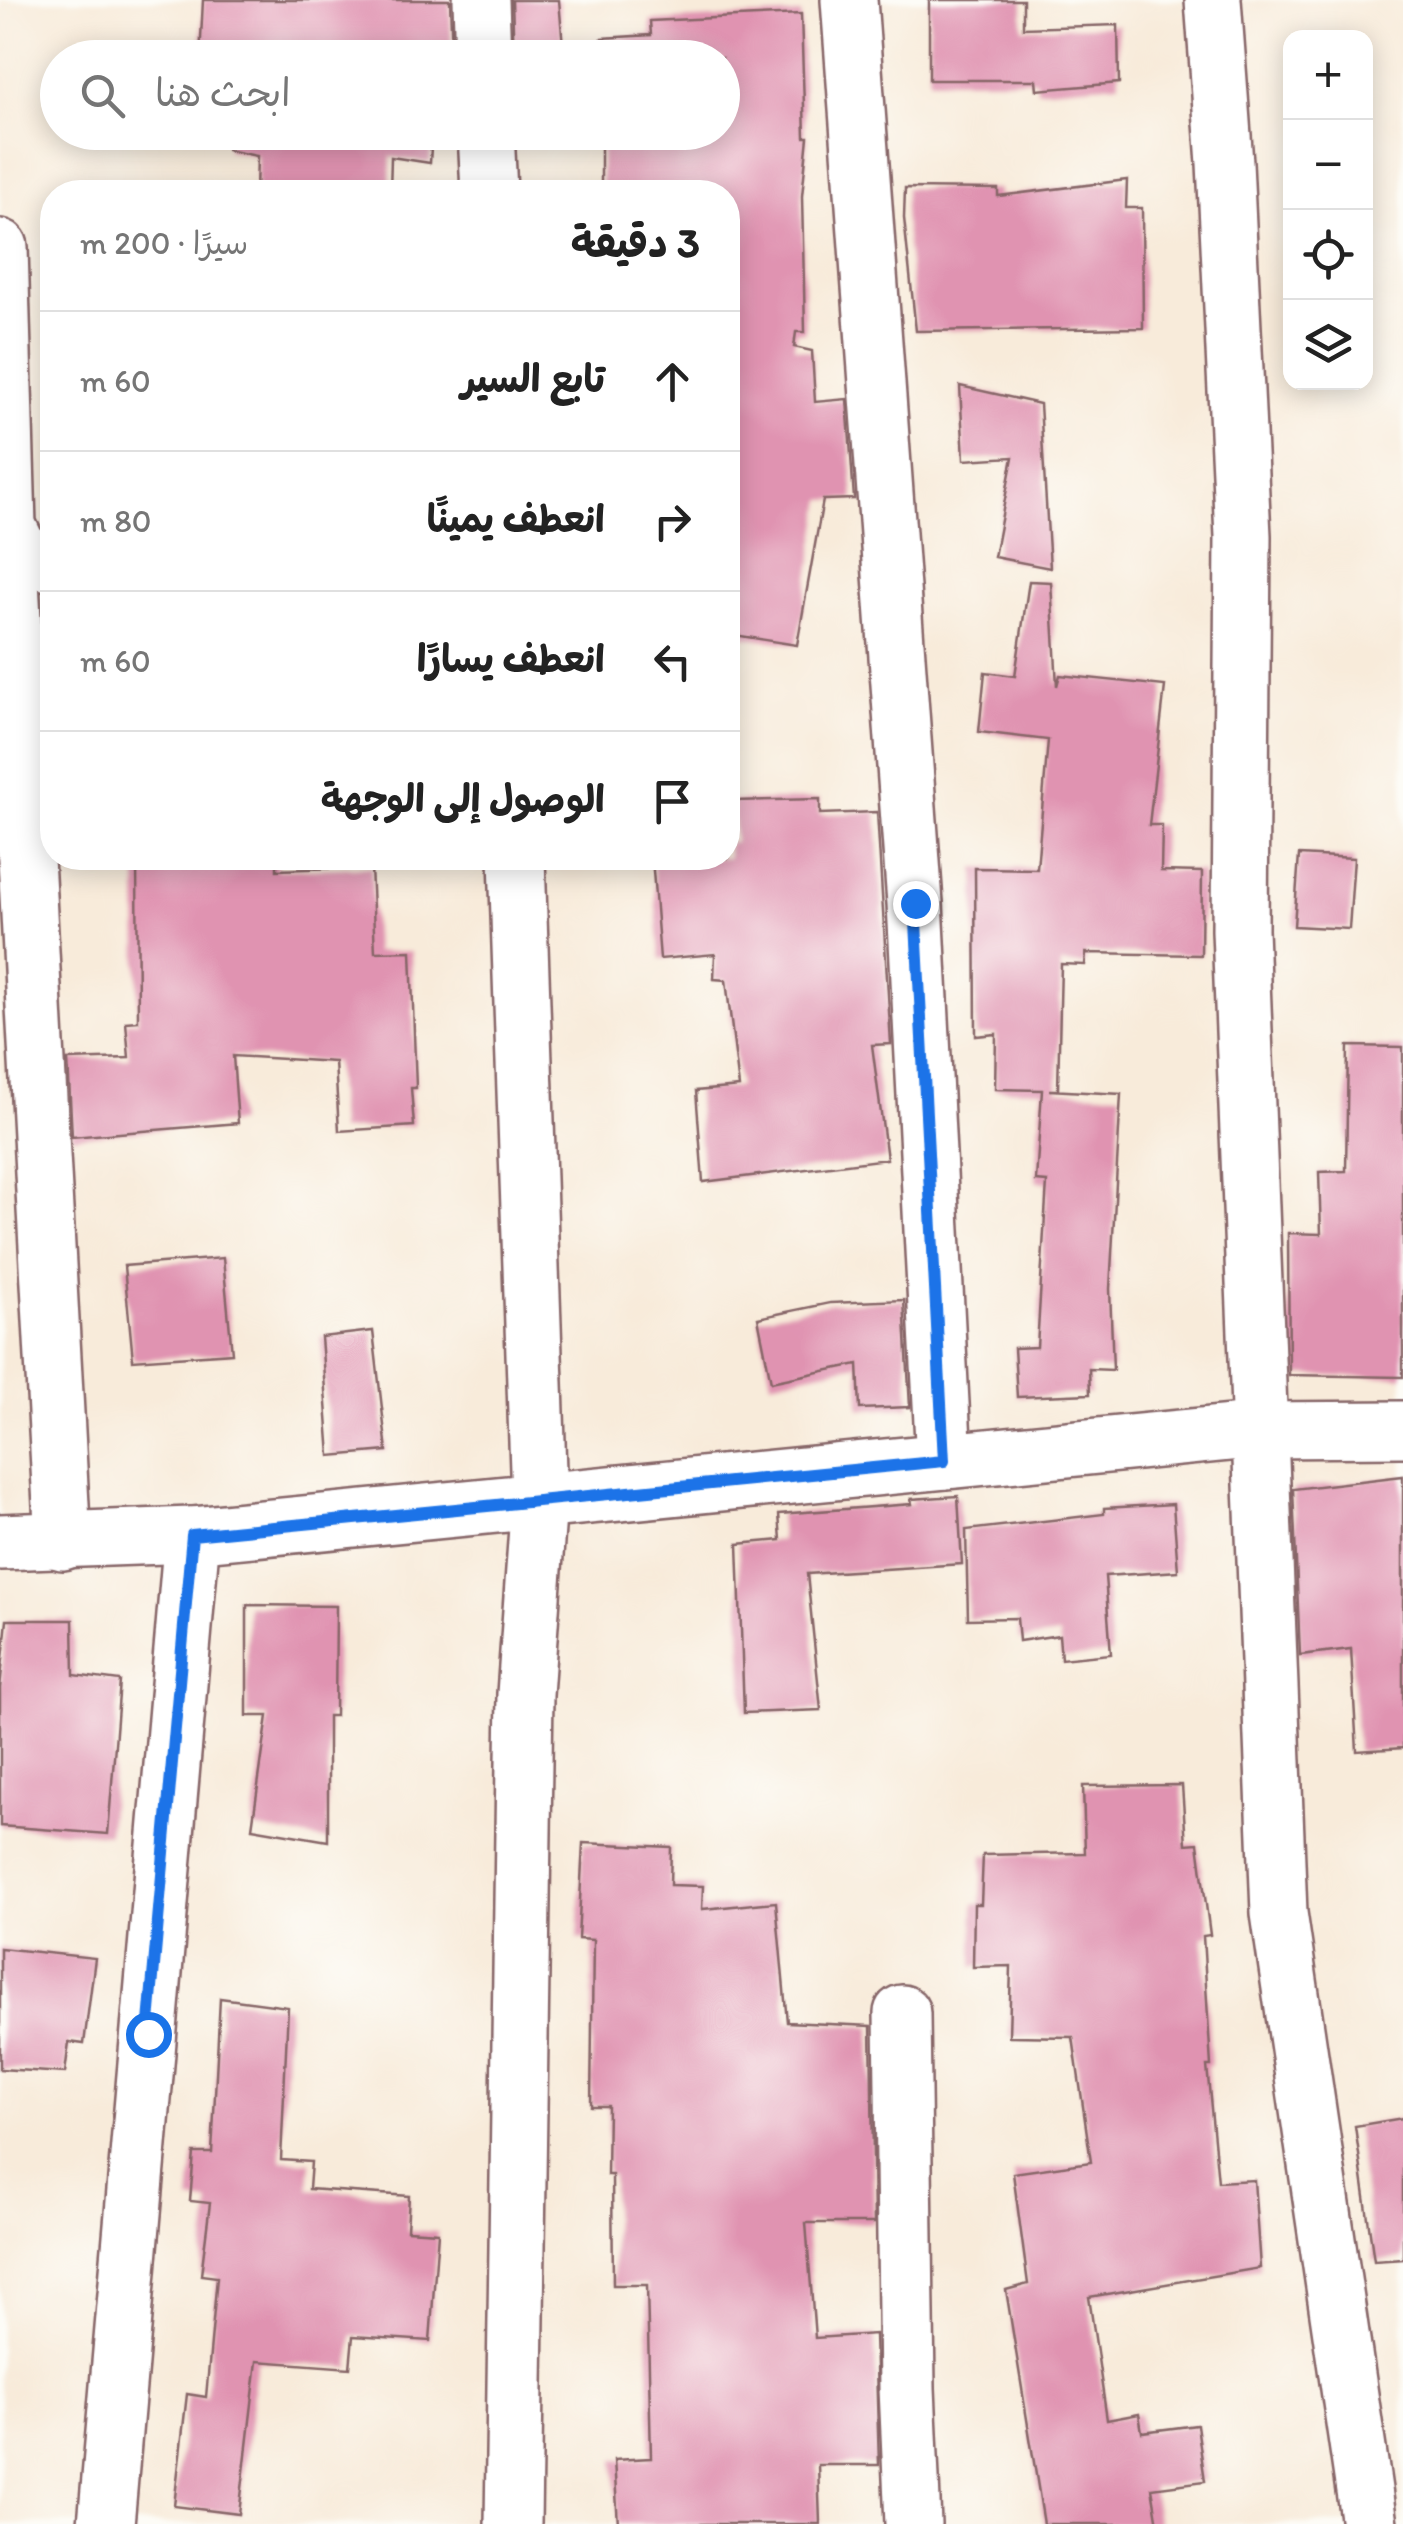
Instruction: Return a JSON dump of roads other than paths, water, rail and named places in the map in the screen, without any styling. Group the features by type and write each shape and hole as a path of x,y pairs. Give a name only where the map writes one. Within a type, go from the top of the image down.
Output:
{"street":[{"path":"480,0 482,40"},
{"path":"849,0 914,884 944,1461"},
{"path":"1213,0 1243,536 1240,930 1280,1914 1369,2524"},
{"path":"487,150 488,180"},
{"path":"0,248 8,526 63,1542"},
{"path":"8,526 20,551 40,559"},
{"path":"513,2524 524,1731 539,1500 516,870"},
{"path":"0,1542 192,1535 1261,1430 1403,1429"},
{"path":"106,2524 192,1535"},
{"path":"902,2013 907,2388 913,2524"}]}
